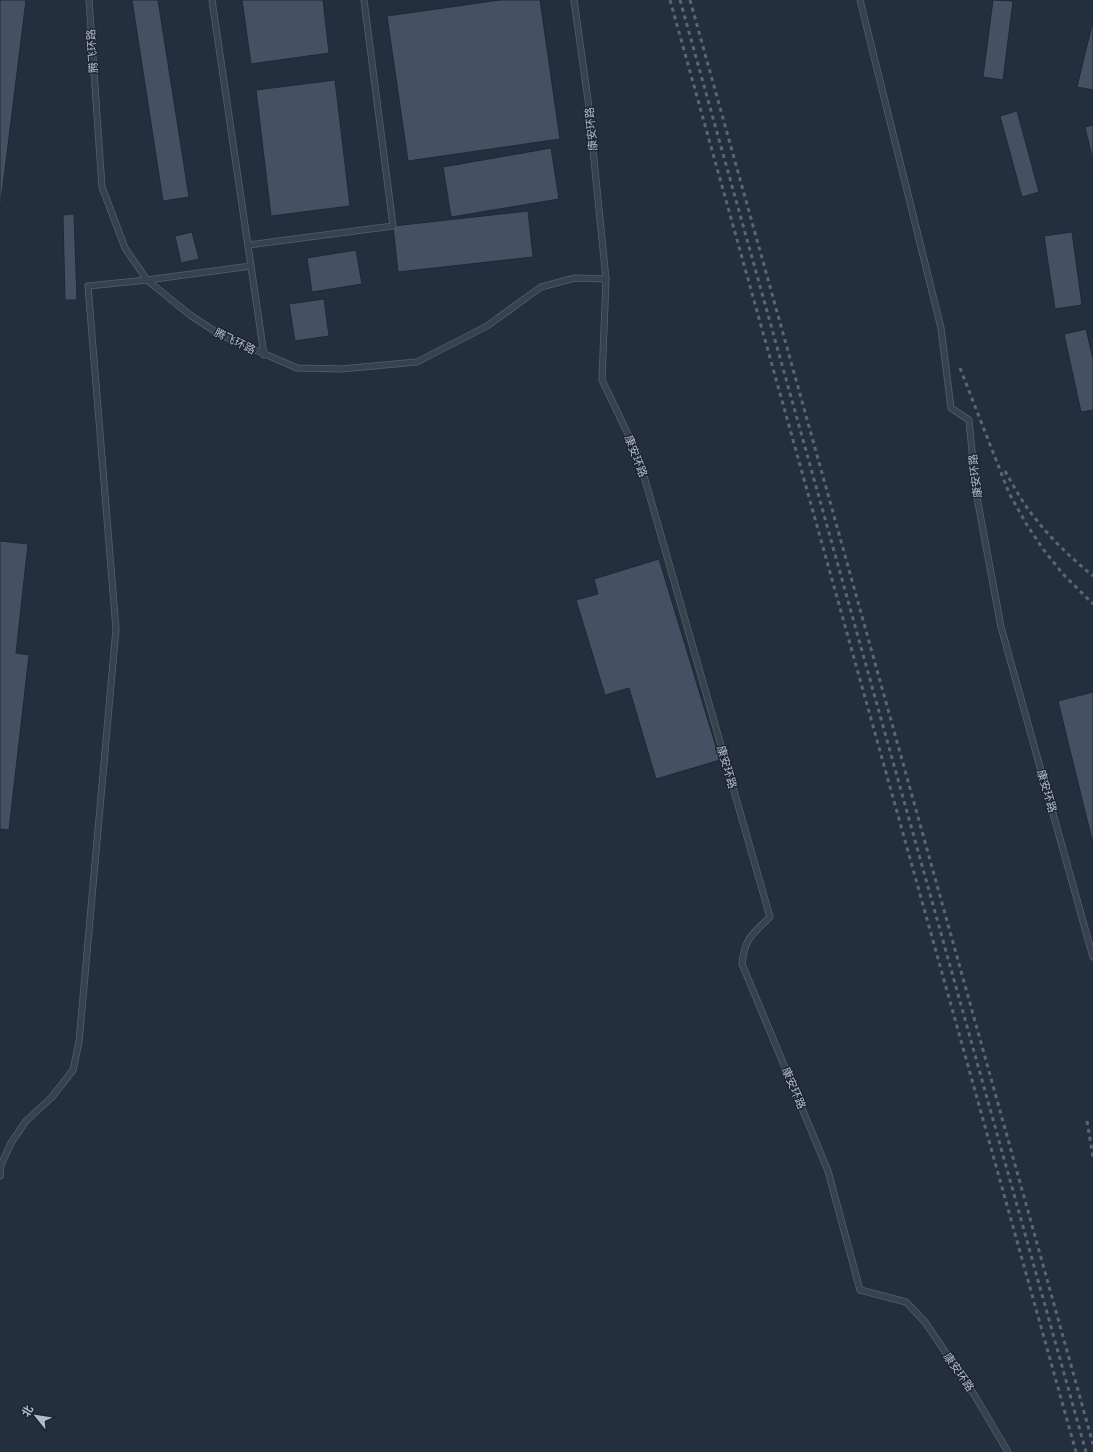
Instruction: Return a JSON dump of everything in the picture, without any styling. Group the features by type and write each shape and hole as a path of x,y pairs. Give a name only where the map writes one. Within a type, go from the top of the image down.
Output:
{"lane":[{"name":"腾飞环路","path":"89,0 102,187 125,248 147,280 190,315 219,334 264,355 297,368 341,369 418,362 487,326 541,287 575,278 606,279"},
{"path":"212,0 264,355"},
{"path":"248,245 393,226 364,0"},
{"name":"康安环路","path":"574,0 588,100 606,279 602,380 638,455 770,917 748,939 743,952 742,964 828,1171 860,1290 906,1302 925,1322 975,1396 1008,1452"},
{"name":"康安环路","path":"860,0 941,328 951,408 969,420 976,492 1001,627 1093,957"},
{"path":"0,1176 1,1165 11,1143 26,1121 52,1097 73,1070 79,1042 116,629 88,286 147,280 251,266"}],"building":[{"path":"0,0 26,0 0,210"},
{"path":"132,0 158,0 189,197 163,201"},
{"path":"242,0 323,0 329,53 251,64"},
{"path":"500,0 540,0 560,139 408,161 387,16"},
{"path":"993,0 1013,1 1003,80 983,77"},
{"path":"1093,21 1093,90 1077,87"},
{"path":"335,80 350,206 271,216 256,90"},
{"path":"1017,111 1039,192 1022,197 1000,116"},
{"path":"1093,125 1093,161 1085,127"},
{"path":"551,148 559,199 451,217 443,167"},
{"path":"528,211 533,257 398,272 393,226"},
{"path":"74,214 77,300 65,300 63,215"},
{"path":"192,232 199,259 181,263 175,236"},
{"path":"1072,232 1082,305 1055,309 1044,236"},
{"path":"356,250 362,284 312,292 307,258"},
{"path":"324,299 329,336 295,341 289,304"},
{"path":"1086,329 1093,359 1093,410 1081,412 1064,334"},
{"path":"0,541 28,544 16,653 29,655 9,830 0,829"},
{"path":"659,559 720,760 656,779 629,688 605,695 576,600 598,594 594,579"},
{"path":"1093,692 1093,844 1058,701"}],"railway":[{"path":"670,0 1076,1452"},
{"path":"680,0 1086,1452"},
{"path":"690,0 1093,1444"},
{"path":"960,368 1009,493 1027,525 1043,549 1063,574 1093,604"},
{"path":"1005,471 1024,503 1038,522 1076,562 1093,576"},
{"path":"1087,1121 1093,1157"}]}
